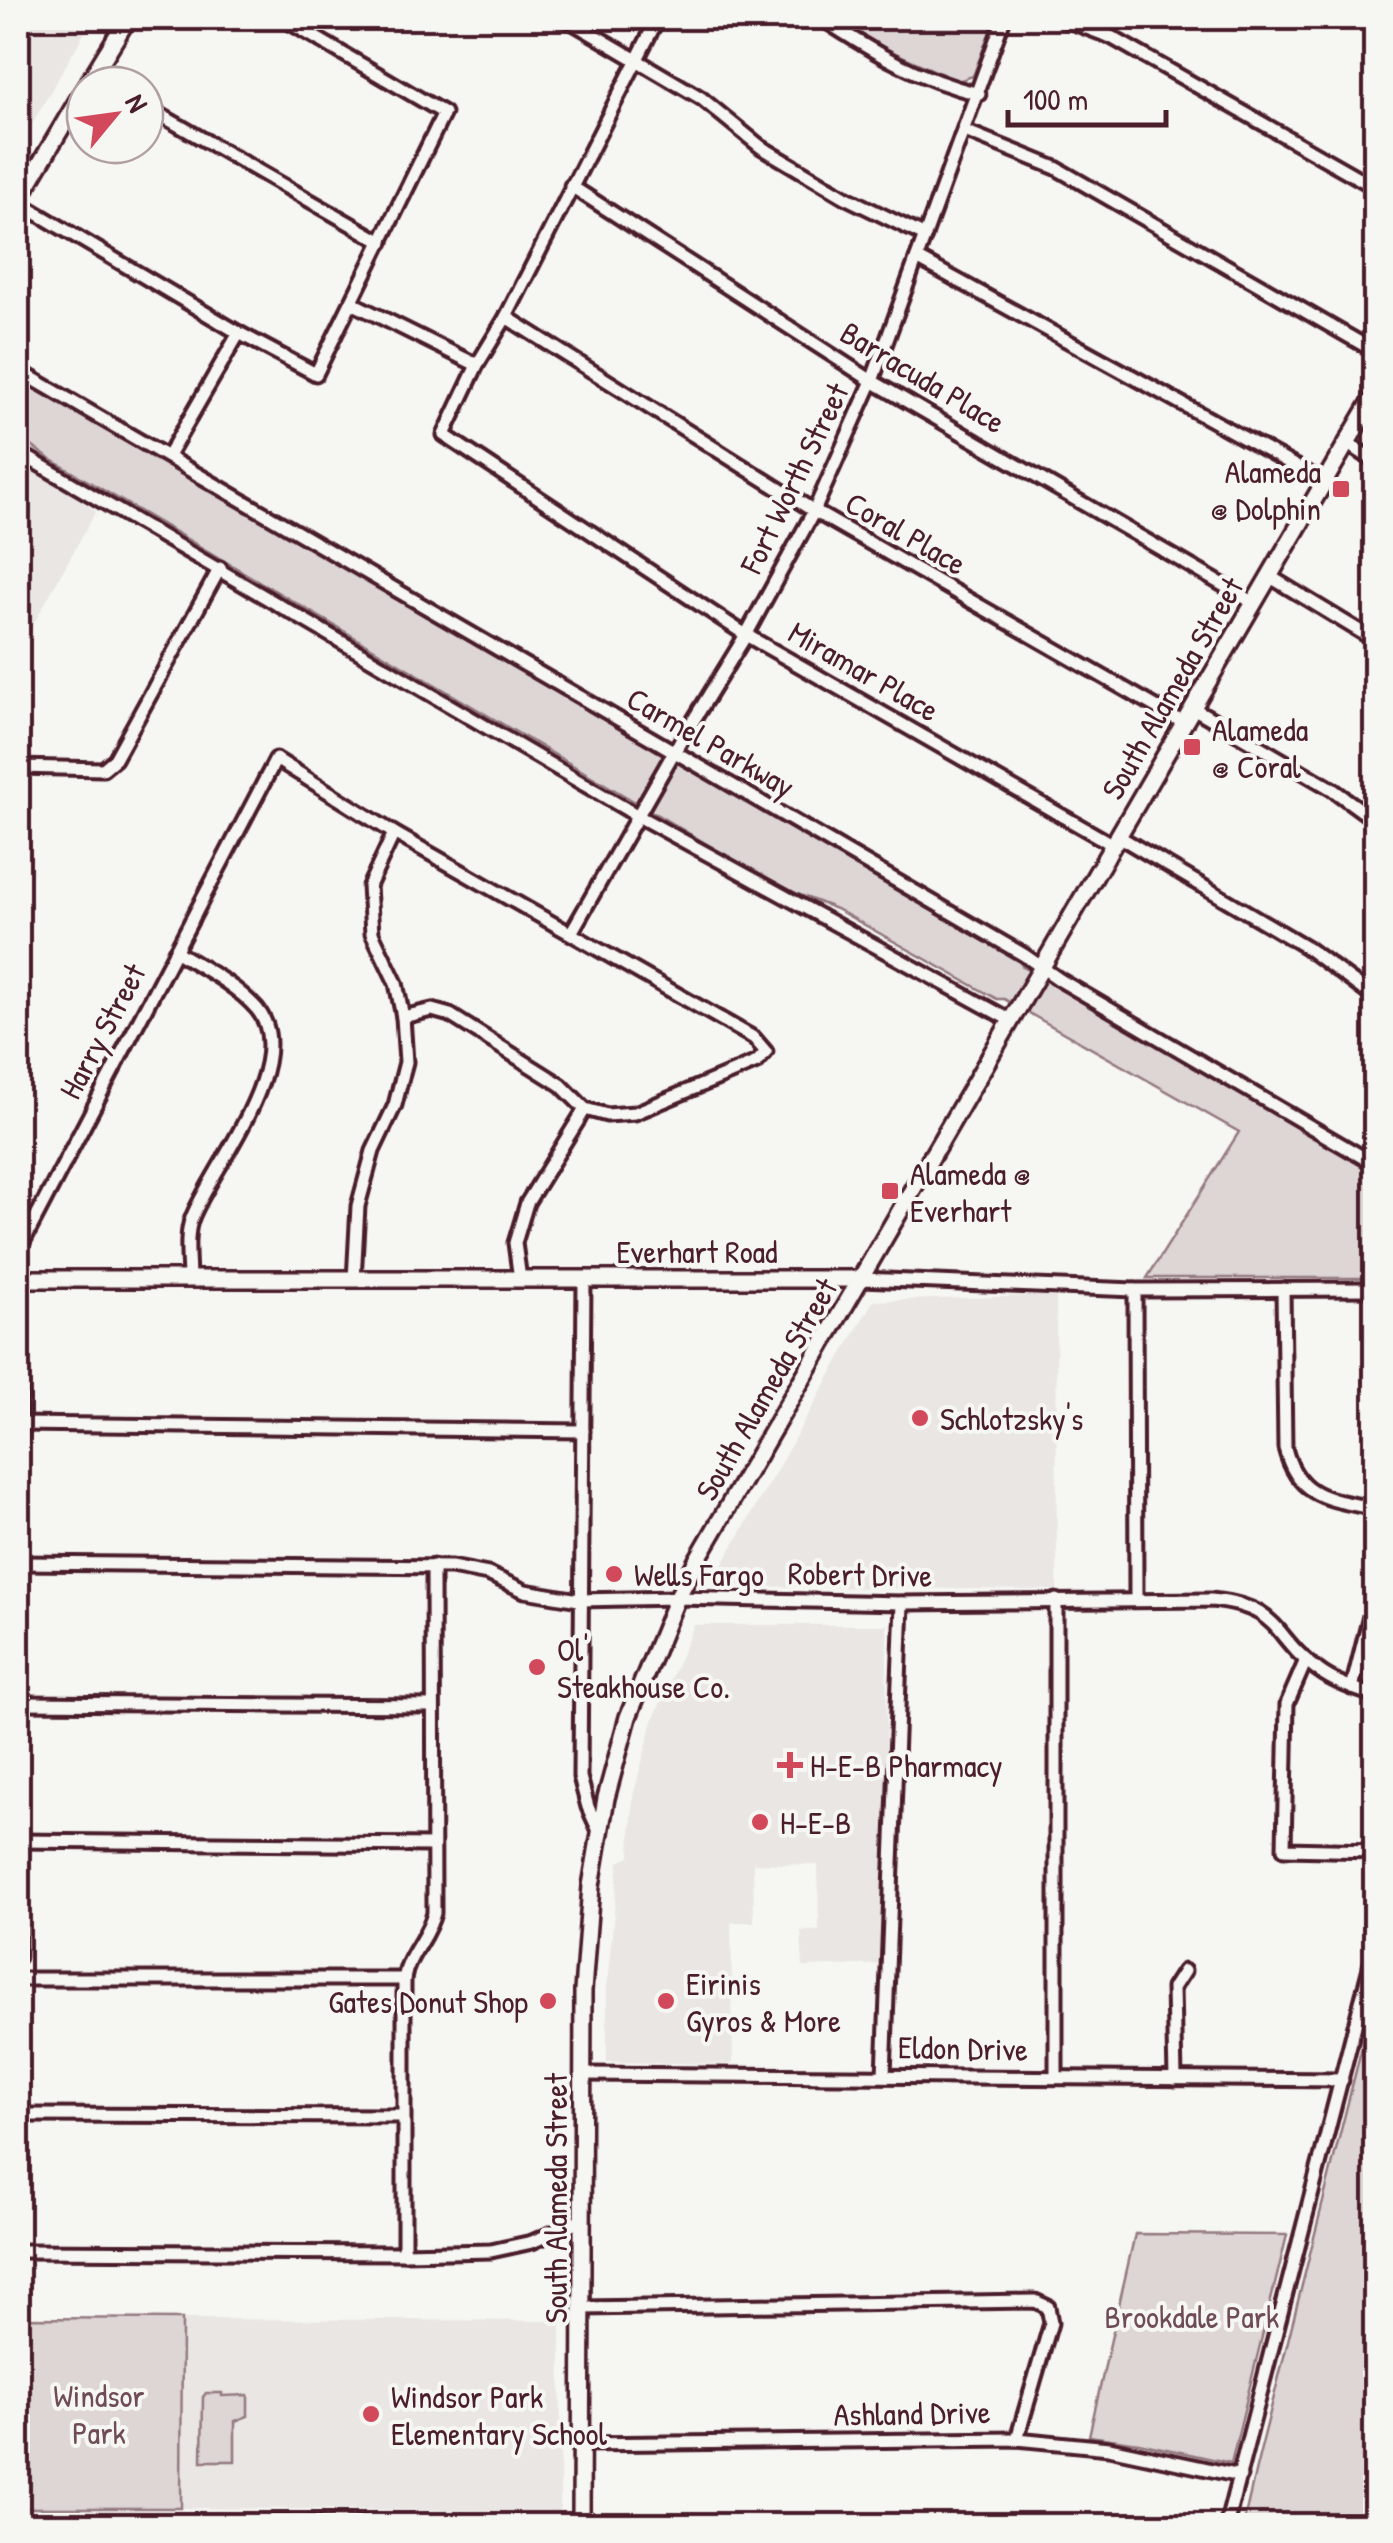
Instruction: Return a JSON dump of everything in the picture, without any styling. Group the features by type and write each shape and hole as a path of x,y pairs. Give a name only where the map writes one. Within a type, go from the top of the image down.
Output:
{"main road":[{"path":"99,65 128,18"},
{"path":"18,202 65,122"},
{"name":"South Alameda Street","path":"582,2525 586,1936 599,1831 628,1717 677,1598 1376,393"},
{"name":"Everhart Road","path":"18,1279 862,1279"}],"street":[{"path":"18,202 238,333 316,374 444,113 282,18"},
{"path":"565,18 702,98 761,147 847,198 925,236"},
{"path":"352,303 476,365 506,317 658,18"},
{"path":"821,18 875,54 914,73 979,94"},
{"name":"Fort Worth Street","path":"570,934 814,512 872,382 1004,18"},
{"path":"1061,18 1112,37 1376,188"},
{"path":"1366,18 1376,23"},
{"path":"165,117 382,242"},
{"path":"965,132 1056,168 1376,352"},
{"name":"Barracuda Place","path":"571,186 872,382 1254,603"},
{"path":"917,258 1324,482"},
{"name":"Coral Place","path":"506,317 814,512 1184,724"},
{"path":"168,456 238,333"},
{"name":"Miramar Place","path":"476,365 444,435 746,635 1306,947 1376,999"},
{"name":"Carmel Parkway","path":"18,370 1376,1165"},
{"path":"1347,443 1376,462"},
{"path":"18,452 638,816 1010,1020"},
{"path":"18,767 102,768 115,759 220,568"},
{"path":"1269,576 1376,641"},
{"path":"1192,708 1332,789 1376,821"},
{"name":"Harry Street","path":"18,1580 18,1279 22,1246 276,759 394,833"},
{"path":"354,1280 358,1206 372,1151 395,1106 406,1062 396,983 372,933 369,886 394,833 754,1038 766,1052 757,1062 635,1114 607,1115 585,1109 560,1085 450,1016 432,1010 403,1017"},
{"path":"176,951 224,980 259,1011 272,1047 261,1086 190,1222 190,1280"},
{"path":"520,1279 515,1242 526,1203 585,1109"},
{"path":"584,1279 580,1776 599,1831"},
{"name":"Everhart Road","path":"862,1279 1135,1290 1376,1290"},
{"path":"1283,1289 1285,1448 1289,1462 1302,1484 1312,1492 1376,1510"},
{"path":"1135,1290 1136,1600"},
{"path":"18,1424 583,1431"},
{"name":"Robert Drive","path":"18,1563 469,1568 525,1591 580,1600 902,1603 1210,1600 1241,1605 1270,1619 1306,1660 1335,1681 1376,1696"},
{"path":"404,2253 404,1980 406,1966 425,1938 434,1912 434,1566"},
{"path":"1352,1688 1376,1592"},
{"path":"1056,1600 1056,2077"},
{"path":"884,2075 902,1603"},
{"path":"1306,1660 1287,1704 1284,1849 1376,1851"},
{"path":"18,1703 432,1706"},
{"path":"18,1841 432,1845"},
{"path":"18,1926 18,1958"},
{"path":"1226,2526 1376,1944"},
{"path":"1174,2079 1173,1988 1184,1972"},
{"path":"18,1979 404,1980"},
{"name":"Eldon Drive","path":"583,2074 1342,2080"},
{"path":"18,2116 402,2116"},
{"path":"18,2251 404,2253 510,2248 582,2220"},
{"path":"582,2308 1034,2301 1048,2308 1050,2323 1018,2440"},
{"name":"Ashland Drive","path":"582,2444 1018,2440 1109,2448 1240,2476"},
{"path":"18,2521 582,2525"}],"shaded area":[{"path":"18,18 93,18 65,65 18,148"},
{"path":"18,458 96,511 18,652"},
{"path":"1056,1295 1057,1590 721,1586 715,1578 873,1301"},
{"path":"694,1625 887,1625 885,1964 803,1967 801,1931 819,1931 818,1865 753,1863 754,1922 731,1922 733,2064 607,2062 607,1986 619,1862 630,1857 633,1796 653,1721"},
{"name":"Windsor Park Elementary School","path":"182,2319 561,2321 560,2511 181,2508"}],"green space":[{"path":"835,18 995,18 973,76 958,81 877,45"},
{"path":"18,379 1375,1172 1375,1278 1147,1278 1239,1132 836,909 782,888 47,457 18,436"},
{"path":"1375,1995 1375,2525 1243,2525 1256,2468"},
{"name":"Brookdale Park","path":"1135,2234 1287,2235 1231,2463 1089,2436"},
{"name":"Windsor Park","path":"18,2318 182,2319 181,2508 18,2508"},
{"path":"206,2393 248,2395 248,2416 235,2421 235,2461 202,2461 203,2397"}],"place":[{"name":"Alameda @ Dolphin","path":"1341,489"},
{"name":"Alameda @ Coral","path":"1192,747"},
{"name":"Alameda @ Everhart","path":"890,1191"},
{"name":"Schlotzsky's","path":"920,1418"},
{"name":"Wells Fargo","path":"614,1574"},
{"name":"Ol' Steakhouse Co.","path":"537,1667"},
{"name":"H-E-B Pharmacy","path":"790,1765"},
{"name":"H-E-B","path":"760,1822"},
{"name":"Gates Donut Shop","path":"548,2001"},
{"name":"Eirinis Gyros & More","path":"666,2001"},
{"name":"Windsor Park Elementary School","path":"371,2414"}]}
